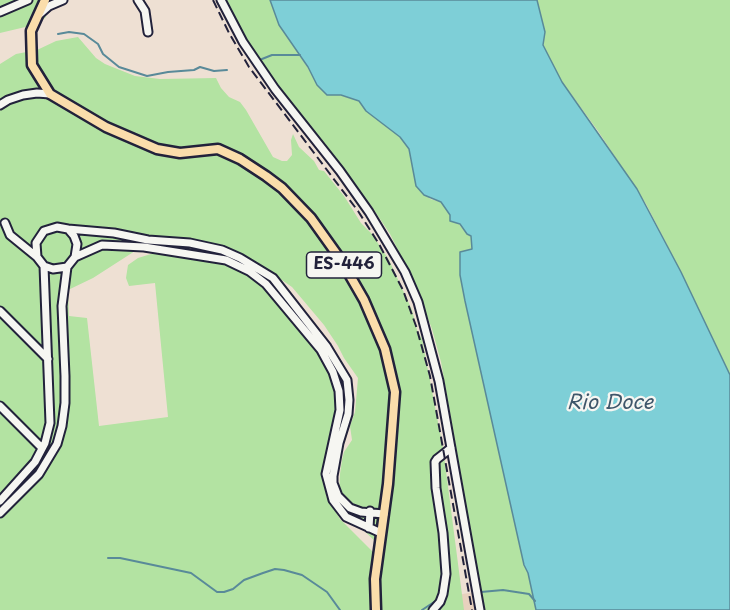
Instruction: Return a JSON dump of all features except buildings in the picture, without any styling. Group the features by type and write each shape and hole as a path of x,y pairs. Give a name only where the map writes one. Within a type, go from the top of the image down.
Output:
{"main road":[{"name":"ES-446","path":"45,0 31,31 32,65 50,94 106,128 157,149 180,153 211,148 226,152 274,182 311,218 341,260 364,300 385,349 395,392 393,438 375,579 376,610"}],"street":[{"path":"0,12 28,0"},
{"path":"38,15 49,6 63,0"},
{"path":"138,0 145,11 148,32"},
{"path":"221,0 243,42 275,89 357,195 386,238 418,302 432,348 480,610"},
{"path":"0,105 23,95 50,94"},
{"path":"5,223 10,235 37,257 44,266 53,269 67,267"},
{"path":"37,257 36,243 44,231 57,227 102,231 148,240 190,243 222,250 273,278 301,311 337,361 347,380 348,414 339,443 333,483 338,496 350,508 361,512 384,514"},
{"path":"68,229 77,244 75,257"},
{"path":"166,240 166,250"},
{"path":"0,513 39,474 57,444 65,403 66,376 62,306 67,267 75,257 102,245 166,250 226,260 249,271 266,284 321,350 333,372 339,391 340,410 328,458 327,474 328,487 333,500 346,517 381,533"},
{"path":"1,498 35,462 50,423 44,266"},
{"path":"0,311 48,359"},
{"path":"0,406 42,448"},
{"path":"433,610 443,594 446,574 435,462 451,448"},
{"path":"369,528 370,511"}],"shaded area":[{"path":"480,591 483,610 459,610 457,595"}],"green space":[{"path":"0,0 41,0 46,17 38,24 0,33"},
{"path":"225,0 270,0 279,25 317,85 327,95 340,95 359,101 366,111 400,137 409,149 411,162 430,199 441,202 471,236 472,249 460,253 460,275 536,610 481,610 463,487 441,362 432,329 414,282 390,234 370,204 284,97 250,49"},
{"path":"537,0 730,0 730,375 646,204 598,131 562,82 543,45 545,32"},
{"path":"78,37 96,58 135,76 160,79 216,78 229,97 240,102 246,110 273,157 287,161 292,155 293,134 299,147 314,161 319,170 324,171 344,196 361,223 372,234 389,260 412,310 422,339 443,448 464,610 0,610 0,64 16,54 37,50 56,41","holes":["175,243 191,246 270,272 292,287 324,325 358,378 355,412 350,426 352,440 342,460 339,497 343,507 355,522 381,547 376,555 340,519 326,496 328,450 344,422 347,406 345,384 339,369 300,316 267,278 231,265 164,250 138,258 128,265 126,278 129,286 155,283 168,417 99,426 87,318 69,316 68,290 93,278 135,251"]}],"water":[{"name":"Rio Doce","path":"270,0 537,0 545,32 543,45 562,82 637,189 681,272 730,375 730,610 536,610 460,275 460,252 472,249 471,236 460,224 450,221 450,215 441,202 424,195 416,186 409,149 400,137 366,111 359,101 341,95 327,95 317,85 308,67 279,25"}],"waterway":[{"path":"58,34 69,32 84,34 98,44 103,54 119,67 147,76 194,70 200,67 214,71 227,70"},
{"path":"262,59 272,55 300,55"},
{"path":"108,558 120,558 191,573 217,592 233,589 244,580 275,569 284,570 302,575 327,592 340,610"},
{"path":"481,592 503,590 529,594 535,601"},
{"path":"422,610 434,602"}],"railway":[{"path":"213,0 249,67 358,211 379,244 403,290 430,376 472,610"}]}
